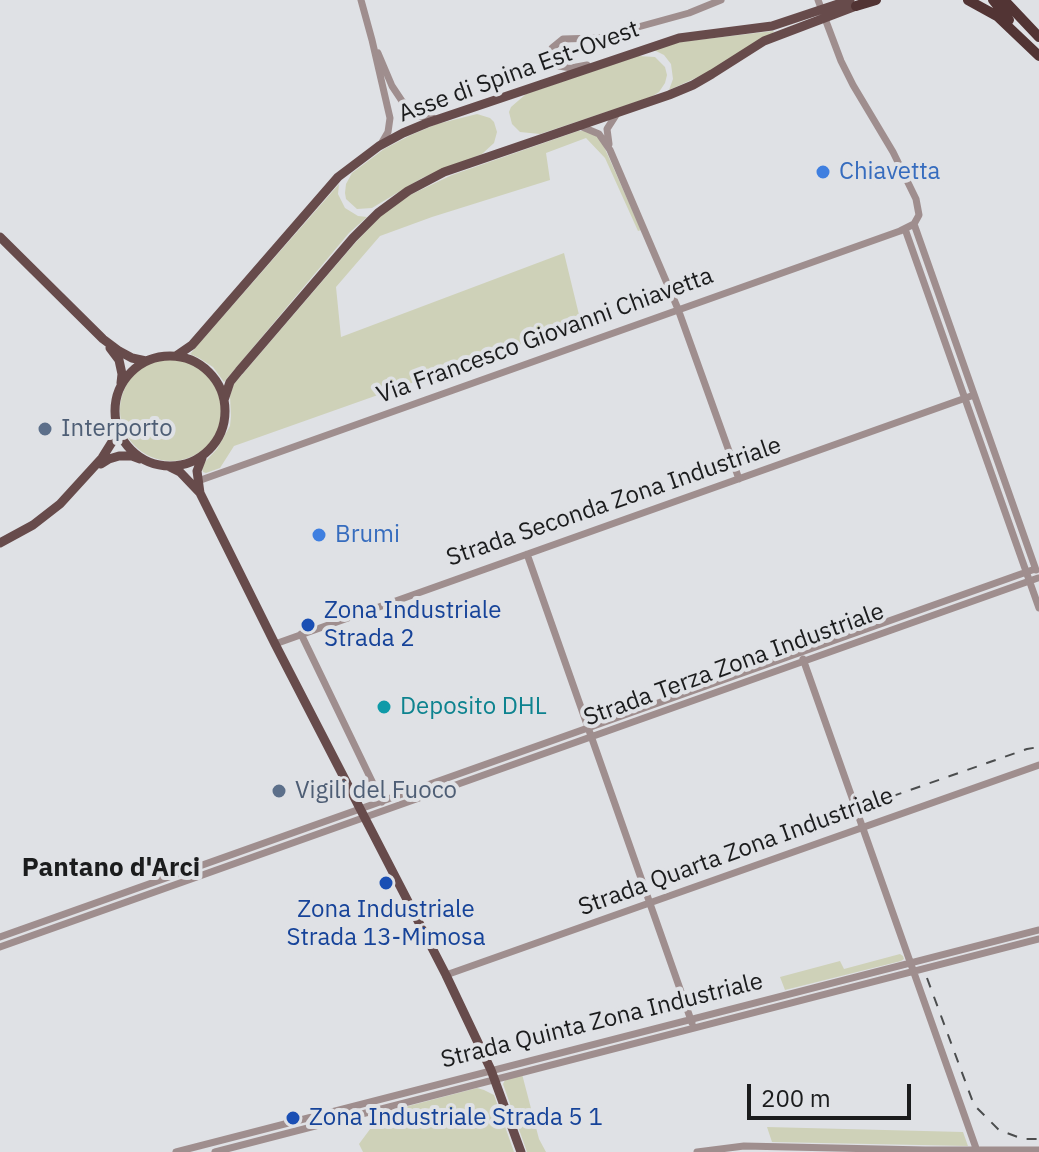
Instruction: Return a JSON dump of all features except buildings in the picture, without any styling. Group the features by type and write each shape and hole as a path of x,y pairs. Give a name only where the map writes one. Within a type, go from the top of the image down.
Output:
{"highway":[{"path":"853,3 868,0"},
{"path":"853,3 876,0"},
{"path":"968,0 1007,24 1039,53"},
{"path":"993,0 1039,53"},
{"path":"1004,0 1039,37"}],"main road":[{"path":"521,1152 493,1074 446,975 200,493 198,464 222,430 226,390 239,371 364,226 392,201 444,172 693,85 764,41 853,3"},
{"name":"Asse di Spina Est-Ovest","path":"176,356 192,345 338,177 379,146 403,133 679,38 772,26 822,15"},
{"path":"0,237 103,339 132,358 146,361"},
{"path":"0,543 33,525 60,504 109,448 115,432 115,406 122,374 119,360 103,339"},
{"path":"121,386 146,361 176,356 193,361 207,370 218,384 224,400"},
{"path":"116,422 124,442 143,459"},
{"path":"92,471 119,456 132,456 168,466 185,464 204,454"},
{"path":"168,466 180,472 200,493"}],"street":[{"path":"361,0 390,124 379,146"},
{"path":"632,53 563,68 555,63 551,52 556,43 563,39 598,38 689,13 721,0"},
{"path":"818,0 841,61 916,199 919,215 914,224 970,397 1036,580 1039,608"},
{"path":"372,40 392,86 411,112 423,118 447,116"},
{"path":"610,150 607,129 620,111"},
{"path":"578,126 599,134 610,150 678,309 739,479"},
{"name":"Via Francesco Giovanni Chiavetta","path":"198,481 914,224"},
{"path":"905,229 970,397"},
{"name":"Strada Seconda Zona Industriale","path":"275,644 970,397"},
{"path":"527,554 694,1029"},
{"name":"Strada Terza Zona Industriale","path":"1004,586 1031,570"},
{"name":"Strada Terza Zona Industriale","path":"0,937 156,882 442,791 687,703 803,657 830,642 1004,586 1036,580"},
{"name":"Strada Terza Zona Industriale","path":"0,947 158,891 362,814 382,802 588,727 803,657 833,651 954,603"},
{"path":"301,634 382,802"},
{"path":"830,642 833,651"},
{"path":"803,657 977,1151"},
{"path":"684,694 687,703"},
{"name":"Strada Quarta Zona Industriale","path":"446,975 1039,765"},
{"path":"440,781 442,791"},
{"path":"156,882 158,891"},
{"name":"Strada Quinta Zona Industriale","path":"176,1152 493,1074 694,1029 1016,940 1039,930"},
{"name":"Strada Quinta Zona Industriale","path":"1016,940 1039,939"},
{"name":"Strada Quinta Zona Industriale","path":"215,1152 472,1085 493,1074 690,1019 912,967"},
{"path":"727,1010 730,1019"},
{"path":"472,1085 489,1089 502,1099"},
{"path":"697,1152 744,1146 1039,1150"}],"green space":[{"path":"773,31 709,72 669,90 673,79 671,64 664,55 654,50 680,42"},
{"path":"638,56 655,57 665,67 665,83 651,97 540,134 520,132 512,124 511,107 526,94"},
{"path":"477,114 490,118 497,132 494,143 482,154 422,178 372,208 357,209 346,199 346,184 352,173 384,149 437,124"},
{"path":"578,131 591,131 601,140 641,230 638,231 605,158 586,138 546,153 550,180 380,236 336,287 341,337 564,253 581,323 234,446 220,468 203,472 203,464 217,449 230,426 230,396 234,384 383,214 410,195 452,175"},
{"path":"339,184 338,194 345,208 358,216 367,217 349,233 224,382 213,367 190,354"},
{"path":"171,359 190,363 207,374 218,391 222,410 218,429 207,446 190,457 171,461 152,457 135,446 124,429 120,410 124,391 135,374 152,363"},
{"path":"900,954 904,959 901,961 785,990 780,977 840,961 844,969"},
{"path":"522,1074 539,1139 546,1152 527,1152 503,1084 505,1080"},
{"path":"477,1088 494,1095 514,1152 363,1152 359,1144 382,1113"},
{"path":"767,1127 963,1132 968,1146 772,1142"}],"railway":[{"path":"873,803 1039,747"},
{"path":"927,978 974,1105 999,1130 1023,1139 1039,1139"}],"place":[{"name":"Chiavetta","path":"823,172"},
{"name":"Interporto","path":"45,429"},
{"name":"Brumi","path":"319,535"},
{"name":"Zona Industriale Strada 2","path":"308,625"},
{"name":"Deposito DHL","path":"384,707"},
{"name":"Vigili del Fuoco","path":"279,791"},
{"name":"Zona Industriale Strada 13-Mimosa","path":"386,883"},
{"name":"Zona Industriale Strada 5 1","path":"293,1118"}],"district":[{"name":"Pantano d'Arci","path":"111,868"}]}
